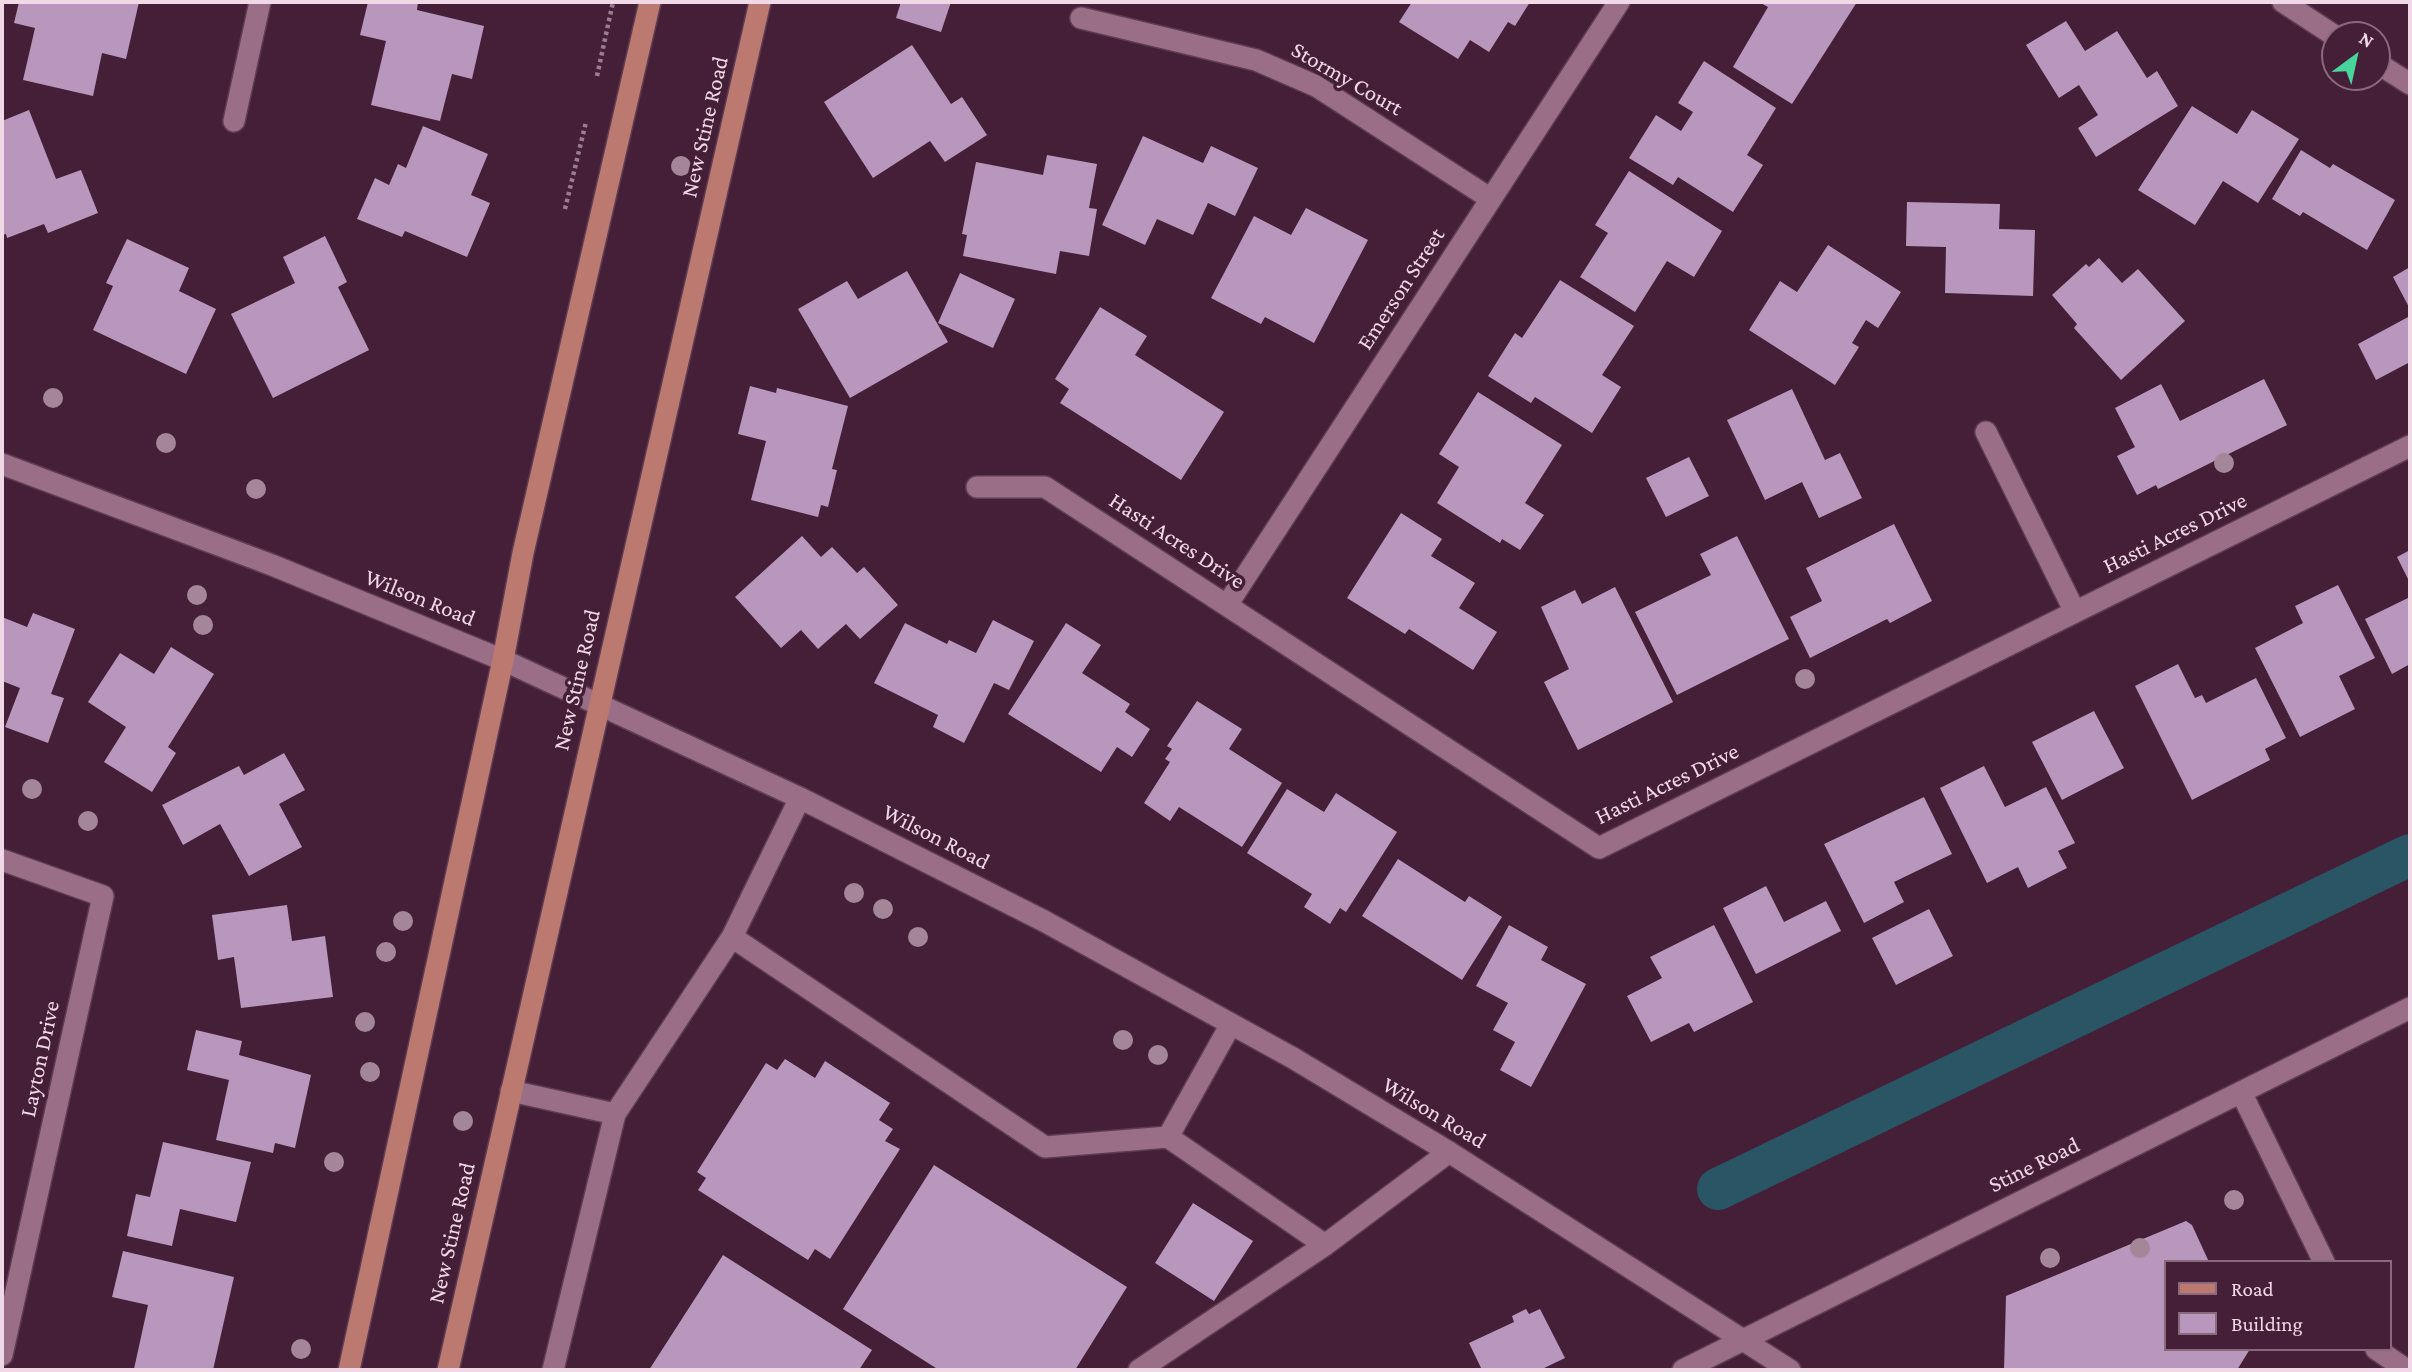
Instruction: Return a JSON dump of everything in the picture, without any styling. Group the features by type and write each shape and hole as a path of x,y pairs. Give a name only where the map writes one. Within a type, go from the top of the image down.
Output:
{"main road":[{"path":"349,1370 503,660 523,553 650,2"},
{"name":"New Stine Road","path":"448,1370 760,2"}],"street":[{"path":"234,121 260,2"},
{"name":"Emerson Street","path":"1227,605 1619,2"},
{"path":"2283,2 2321,27"},
{"name":"Stormy Court","path":"1081,18 1256,60 1316,86 1491,199"},
{"path":"2391,72 2410,84"},
{"path":"1986,432 2075,612"},
{"name":"Hasti Acres Drive","path":"977,487 1045,487 1599,848 2410,446"},
{"name":"Wilson Road","path":"2,464 272,565 503,660 800,798 1044,921 1231,1024 1449,1152 1790,1370"},
{"path":"553,1370 615,1114 732,937 800,798"},
{"name":"Layton Drive","path":"2,860 103,896 2,1355"},
{"path":"732,937 1045,1147 1168,1137 1325,1245"},
{"name":"Stine Road","path":"1683,1370 2410,1008"},
{"path":"1168,1137 1231,1024"},
{"path":"511,1091 615,1114"},
{"path":"2241,1092 2323,1260"},
{"path":"1139,1370 1325,1245 1449,1152"},
{"path":"2379,1351 2407,1370"}],"path":[{"path":"597,77 613,2"},
{"path":"565,209 588,116"}],"building":[{"path":"19,2 139,2 126,59 102,53 93,96 23,80 35,28 14,23"},
{"path":"368,2 418,2 417,10 484,26 472,79 452,74 440,121 371,105 386,41 360,35"},
{"path":"901,2 951,2 941,32 896,18"},
{"path":"1412,2 1530,2 1515,26 1508,22 1489,52 1470,40 1458,59 1399,22"},
{"path":"1759,2 1857,2 1792,104 1733,67 1768,7"},
{"path":"2066,21 2085,51 2117,31 2147,78 2157,71 2178,106 2096,157 2078,128 2098,115 2079,85 2059,98 2026,45"},
{"path":"912,45 951,104 962,97 987,135 945,162 930,141 873,178 824,102"},
{"path":"1704,61 1776,108 1747,155 1763,165 1733,212 1678,177 1673,185 1629,158 1656,115 1681,131 1693,112 1678,103"},
{"path":"2192,106 2237,134 2252,110 2299,139 2258,203 2223,181 2195,225 2138,190"},
{"path":"29,110 56,179 81,170 98,213 48,233 44,224 7,238 6,234 2,235 2,121"},
{"path":"423,126 488,154 471,195 490,203 467,257 405,231 402,237 357,219 375,178 389,185 398,164 406,168"},
{"path":"1143,136 1203,163 1211,146 1258,168 1235,216 1208,203 1193,235 1157,219 1145,245 1102,225"},
{"path":"2301,150 2330,168 2333,164 2395,200 2367,250 2303,212 2300,216 2272,199"},
{"path":"1047,155 1097,164 1089,208 1097,209 1089,256 1060,251 1056,274 963,256 967,235 962,234 976,162 1043,175"},
{"path":"1629,171 1722,231 1694,277 1667,261 1635,312 1580,277 1608,233 1595,225"},
{"path":"1907,202 2000,204 1999,229 2035,230 2033,296 1945,293 1946,247 1906,246"},
{"path":"1306,208 1368,240 1314,343 1265,317 1261,324 1211,298 1254,216 1291,235"},
{"path":"325,236 347,282 338,287 369,350 273,398 231,314 295,283 283,257"},
{"path":"127,239 189,268 179,291 216,309 186,374 93,330 113,286 106,283"},
{"path":"1828,245 1901,292 1878,328 1866,320 1852,343 1859,347 1835,385 1749,330 1780,281 1797,292"},
{"path":"2099,258 2122,283 2138,269 2185,321 2121,380 2074,328 2077,324 2052,295 2086,264 2089,267"},
{"path":"2410,267 2410,309 2393,277"},
{"path":"907,271 948,342 850,398 798,309 847,281 858,299"},
{"path":"960,273 1015,299 993,348 938,323"},
{"path":"1560,280 1634,326 1602,375 1621,387 1592,433 1535,397 1531,403 1488,376 1515,333 1522,338"},
{"path":"1100,307 1147,336 1135,355 1224,412 1181,480 1060,403 1069,389 1055,379"},
{"path":"2410,316 2410,362 2376,380 2358,344"},
{"path":"2264,379 2287,425 2158,489 2156,485 2137,495 2117,456 2135,447 2115,408 2161,384 2180,421"},
{"path":"750,386 776,393 777,388 848,406 832,469 837,470 828,507 821,505 818,517 751,500 766,441 738,434"},
{"path":"1792,389 1825,460 1840,453 1862,498 1819,518 1802,482 1765,500 1727,420"},
{"path":"1478,392 1562,445 1525,503 1544,515 1520,550 1502,539 1500,543 1437,503 1459,467 1439,454"},
{"path":"1689,457 1709,496 1666,517 1646,478"},
{"path":"1401,513 1442,539 1431,556 1475,583 1459,608 1497,632 1473,670 1409,629 1405,634 1347,598"},
{"path":"1894,524 1932,601 1890,623 1887,619 1810,658 1790,617 1822,601 1806,568"},
{"path":"802,536 821,557 832,547 857,573 864,567 898,605 860,639 846,624 818,649 801,630 781,648 735,597"},
{"path":"1737,536 1789,639 1677,695 1635,612 1711,575 1700,554"},
{"path":"2410,550 2410,583 2397,557"},
{"path":"2338,585 2375,658 2339,676 2355,709 2300,737 2255,648 2303,623 2295,606"},
{"path":"1615,587 1673,702 1578,750 1544,682 1569,669 1541,607 1575,590 1582,604"},
{"path":"2410,597 2410,664 2392,674 2365,619"},
{"path":"33,613 75,629 51,694 64,698 48,743 5,727 20,688 2,681 2,617 27,627"},
{"path":"993,620 1034,641 1009,690 994,683 964,743 933,727 938,715 874,683 905,623 947,644 949,640 976,653"},
{"path":"1066,623 1101,645 1082,673 1130,704 1125,712 1150,729 1132,757 1117,747 1101,772 1008,714"},
{"path":"171,647 214,674 168,747 176,753 152,792 104,762 126,727 88,702 120,653 154,674"},
{"path":"2178,664 2195,698 2202,695 2206,703 2256,678 2286,738 2265,749 2270,760 2192,800 2135,686"},
{"path":"1197,701 1242,729 1229,749 1282,783 1242,847 1179,807 1170,821 1144,803 1170,762 1165,759 1172,749 1167,746"},
{"path":"2094,711 2124,768 2062,800 2032,742"},
{"path":"284,753 305,790 279,804 302,847 249,876 220,824 183,845 162,805 239,766 244,775"},
{"path":"1984,766 2005,807 2046,787 2075,843 2058,851 2067,868 2028,888 2018,867 1987,883 1940,788"},
{"path":"1287,789 1324,812 1336,793 1397,832 1346,912 1340,908 1330,924 1304,907 1312,894 1247,853"},
{"path":"1924,797 1952,854 1894,882 1904,902 1864,923 1824,844"},
{"path":"1398,859 1465,902 1469,896 1502,917 1462,980 1362,916"},
{"path":"1766,886 1784,922 1826,901 1841,931 1756,974 1723,908"},
{"path":"287,905 292,941 325,936 333,997 241,1008 234,957 218,960 212,915"},
{"path":"1929,909 1953,956 1896,985 1872,938"},
{"path":"1509,925 1548,947 1541,960 1586,984 1531,1087 1500,1070 1515,1042 1493,1030 1508,1003 1476,986"},
{"path":"1714,925 1753,1002 1694,1032 1689,1023 1651,1042 1627,996 1662,978 1650,957"},
{"path":"196,1030 242,1041 239,1055 311,1075 295,1148 275,1143 273,1153 216,1140 229,1080 187,1070"},
{"path":"785,1059 815,1078 825,1061 890,1103 879,1120 893,1129 885,1141 900,1149 830,1259 815,1249 808,1260 698,1190 706,1178 697,1172 766,1063 777,1070"},
{"path":"163,1142 251,1162 236,1222 180,1209 172,1246 127,1236 136,1194 150,1197"},
{"path":"934,1165 1127,1287 1075,1370 939,1370 843,1309"},
{"path":"1193,1203 1253,1241 1214,1301 1155,1263"},
{"path":"2186,1221 2192,1225 2208,1260 2164,1260 2164,1351 2249,1351 2237,1370 2004,1370 2006,1296"},
{"path":"123,1251 234,1277 213,1370 134,1369 148,1305 112,1297"},
{"path":"723,1255 872,1350 859,1370 649,1370"},
{"path":"1526,1309 1529,1314 1540,1309 1565,1358 1540,1370 1482,1370 1469,1343 1514,1322 1512,1316"}],"waterway":[{"path":"1718,1189 2410,855"}]}
